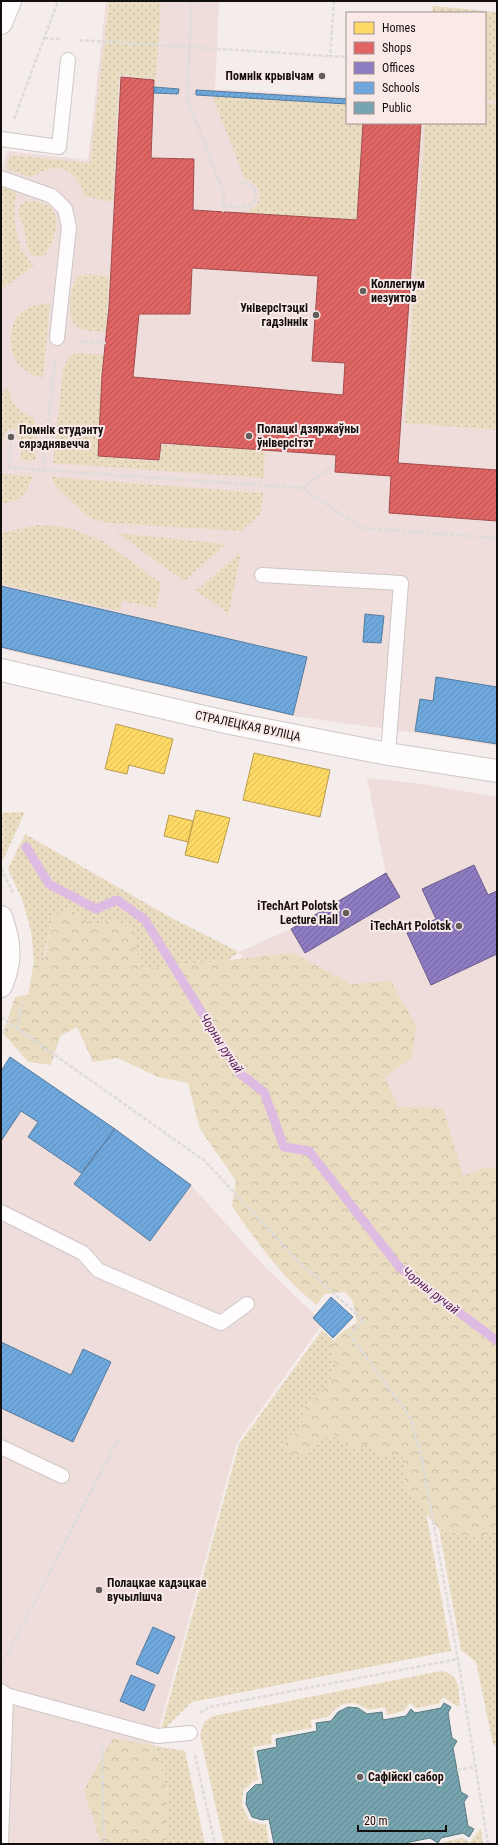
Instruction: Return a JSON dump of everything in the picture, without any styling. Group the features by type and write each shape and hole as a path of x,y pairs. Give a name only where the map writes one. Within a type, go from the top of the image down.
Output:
{"street":[{"path":"1,23 10,1"},
{"name":"СТРАЛЕЦКАЯ ВУЛІЦА","path":"1,670 230,723 388,754 497,771"},
{"path":"1,917 7,934 9,960 1,986"}],"lane":[{"path":"4,140 59,147 68,60"},
{"path":"1,178 52,196 65,208 69,227 57,338"},
{"path":"262,575 401,583 388,754"},
{"path":"1,1212 83,1253 98,1270 221,1323 247,1304"},
{"path":"1,1447 62,1476"},
{"path":"1,1844 3,1693 157,1736 190,1733"}],"path":[{"path":"4,140 58,1"},
{"path":"192,1 187,98 224,194 223,212"},
{"path":"330,56 334,1"},
{"path":"44,38 67,39"},
{"path":"75,40 346,57"},
{"path":"224,206 244,208 250,206 255,201 256,194 253,186 240,182"},
{"path":"43,470 57,338 106,343"},
{"path":"9,467 11,437"},
{"path":"302,488 336,463"},
{"path":"1,467 302,488 362,528 497,538"},
{"path":"1,1017 205,1162 295,1258 363,1320 350,1335 410,1417 421,1454 458,1658 488,1844"},
{"path":"1,1667 118,1439"},
{"path":"214,1844 190,1733 196,1716 209,1707 458,1658"},
{"path":"102,1721 104,1844"},
{"path":"457,1770 476,1767"}],"shaded area":[{"name":"Полацкі дзяржаўны ўніверсітэт","path":"106,1 219,2 215,89 346,97 346,124 357,220 414,224 421,124 486,124 486,98 497,100 497,746 293,716 1,649 1,173 7,151 88,160"},
{"path":"367,778 423,784 497,797 497,1268 239,952 291,929 386,874"},
{"name":"Полацкае кадэцкае вучылішча","path":"10,1057 115,1129 191,1185 265,1267 315,1315 313,1318 321,1326 237,1443 136,1809 140,1844 1,1844 1,1071"}],"green space":[{"path":"109,1 161,1 156,79 119,75 113,202 84,196 77,179 66,170 54,168 48,169 31,177 6,169 10,155 90,163"},
{"path":"433,6 497,12 497,102 486,100 486,12 432,12"},
{"path":"212,96 346,104 346,124 363,124 357,220 245,213 256,206 260,196 256,186 252,182 245,179"},
{"path":"486,103 497,104 497,430 405,423 425,124 486,124"},
{"path":"1,186 17,192 14,212 16,232 22,250 34,266 1,289"},
{"path":"26,201 39,202 48,205 54,211 56,227 54,236 45,255 37,257 30,254 28,249 21,220 18,215 19,207"},
{"path":"86,274 109,276 106,332 81,329 72,321 70,303 72,289 77,279"},
{"path":"50,303 43,378 27,371 16,361 11,346 11,338 13,324 21,313 32,306"},
{"path":"76,353 103,355 97,457 160,461 162,444 265,451 264,478 53,463 63,370 68,359"},
{"path":"9,388 16,407 23,413 33,417 38,430 35,461 22,460 17,433 14,429 9,429 6,432 1,446 1,392"},
{"path":"1,474 33,476 22,496 13,501 1,503"},
{"path":"52,477 263,493 261,513 241,531 109,523 96,520 86,515 62,493 54,484"},
{"path":"37,525 67,527 103,541 161,583 156,608 122,601 120,611 1,584 1,533"},
{"path":"117,533 226,544 184,581"},
{"path":"241,552 229,614 196,591"},
{"path":"25,812 3,860 1,855 1,813"},
{"path":"25,834 170,917 239,952 228,960 142,969 112,921 91,925 70,910 53,916 44,957 34,961 31,931 22,899 8,869"},
{"path":"70,909 91,925 112,921 132,928 142,969 293,953 351,984 391,981 416,1026 412,1058 385,1077 398,1107 443,1108 463,1176 487,1167 497,1169 497,1531 478,1538 439,1529 406,1490 402,1454 380,1456 369,1444 353,1450 333,1433 293,1460 284,1444 301,1428 303,1410 325,1388 336,1368 331,1352 333,1342 340,1334 357,1322 352,1299 345,1292 324,1294 317,1305 293,1284 261,1247 232,1207 236,1181 200,1129 188,1083 158,1077 118,1058 93,1062 77,1027 60,1036 51,1065 28,1062 3,1033 15,997 28,995 34,961 45,957 53,915"},
{"path":"322,1330 334,1341 342,1332 416,1456 451,1651 192,1702 160,1733 239,1444"},
{"path":"439,1529 478,1538 497,1531 497,1747 493,1744 476,1662 461,1650"},
{"path":"441,1671 447,1673 455,1679 458,1688 460,1705 457,1706 443,1697 438,1704 416,1708 410,1703 404,1711 387,1715 385,1707 368,1710 357,1704 346,1703 337,1708 328,1717 311,1720 312,1728 271,1735 272,1744 253,1747 258,1780 254,1781 243,1791 242,1805 249,1820 266,1824 269,1844 224,1844 200,1735 204,1722 213,1716"},
{"path":"113,1738 156,1746 167,1790 166,1844 101,1844 84,1790"},
{"path":"156,1746 185,1751 205,1844 166,1844 167,1790"},
{"path":"481,1828 483,1844 442,1844 443,1842 462,1838 470,1842"}],"building: Homes":[{"path":"116,724 173,739 164,774 129,765 127,774 105,769"},
{"path":"254,753 330,770 320,817 243,800"},
{"path":"196,810 230,818 218,863 185,855"},
{"path":"169,815 193,821 188,842 164,836"}],"building: Shops":[{"name":"Коллегиум иезуитов","path":"121,77 154,80 151,158 194,159 193,210 357,220 363,124 421,124 398,463 497,470 497,521 389,513 391,476 335,472 336,455 161,443 159,460 98,456 102,375 109,307","holes":["192,268 318,276 312,361 345,363 343,395 133,377 139,314 190,314"]}],"building: Offices":[{"name":"iTechArt Polotsk","path":"474,865 488,895 497,891 497,954 431,985 407,933 436,919 422,889"},
{"name":"iTechArt Polotsk Lecture Hall","path":"386,873 400,897 305,953 291,929"}],"building: Schools":[{"path":"154,87 179,89 178,94 154,93"},
{"path":"196,90 346,99 346,104 196,95"},
{"path":"1,586 307,657 293,715 1,647"},
{"path":"365,614 384,616 381,643 363,642"},
{"path":"436,677 497,687 497,744 415,731 420,699 433,701"},
{"path":"10,1057 115,1129 81,1173 28,1137 38,1122 21,1111 1,1141 1,1071"},
{"path":"115,1129 191,1185 150,1241 74,1184"},
{"path":"331,1297 353,1317 333,1338 313,1318"},
{"path":"1,1342 71,1375 83,1349 111,1362 73,1442 1,1408"},
{"path":"153,1627 175,1637 158,1674 136,1664"},
{"path":"131,1675 155,1685 144,1711 120,1701"}],"building: Public":[{"name":"Сафійскі сабор","path":"444,1703 451,1707 448,1713 452,1738 457,1741 453,1748 461,1792 468,1796 464,1802 468,1826 474,1829 469,1837 463,1833 441,1838 438,1843 430,1838 405,1844 274,1844 269,1819 262,1820 252,1817 246,1804 247,1793 255,1785 263,1784 257,1751 277,1747 276,1739 317,1731 316,1723 331,1721 338,1712 348,1707 358,1708 367,1714 382,1712 383,1720 406,1716 411,1709 415,1713 441,1708"}],"waterway":[{"name":"Чорны ручай","path":"26,847 49,884 96,909 117,900 145,920 239,1073 264,1092 284,1147 309,1151 400,1268 497,1341"}],"place":[{"name":"Помнік крывічам","path":"322,76"},
{"name":"Коллегиум иезуитов","path":"363,291"},
{"name":"Універсітэцкі гадзіннік","path":"316,315"},
{"name":"Полацкі дзяржаўны ўніверсітэт","path":"249,436"},
{"name":"Помнік студэнту сярэднявечча","path":"11,437"},
{"name":"iTechArt Polotsk Lecture Hall","path":"346,913"},
{"name":"iTechArt Polotsk","path":"459,926"},
{"name":"Полацкае кадэцкае вучылішча","path":"99,1590"},
{"name":"Сафійскі сабор","path":"360,1777"}]}
